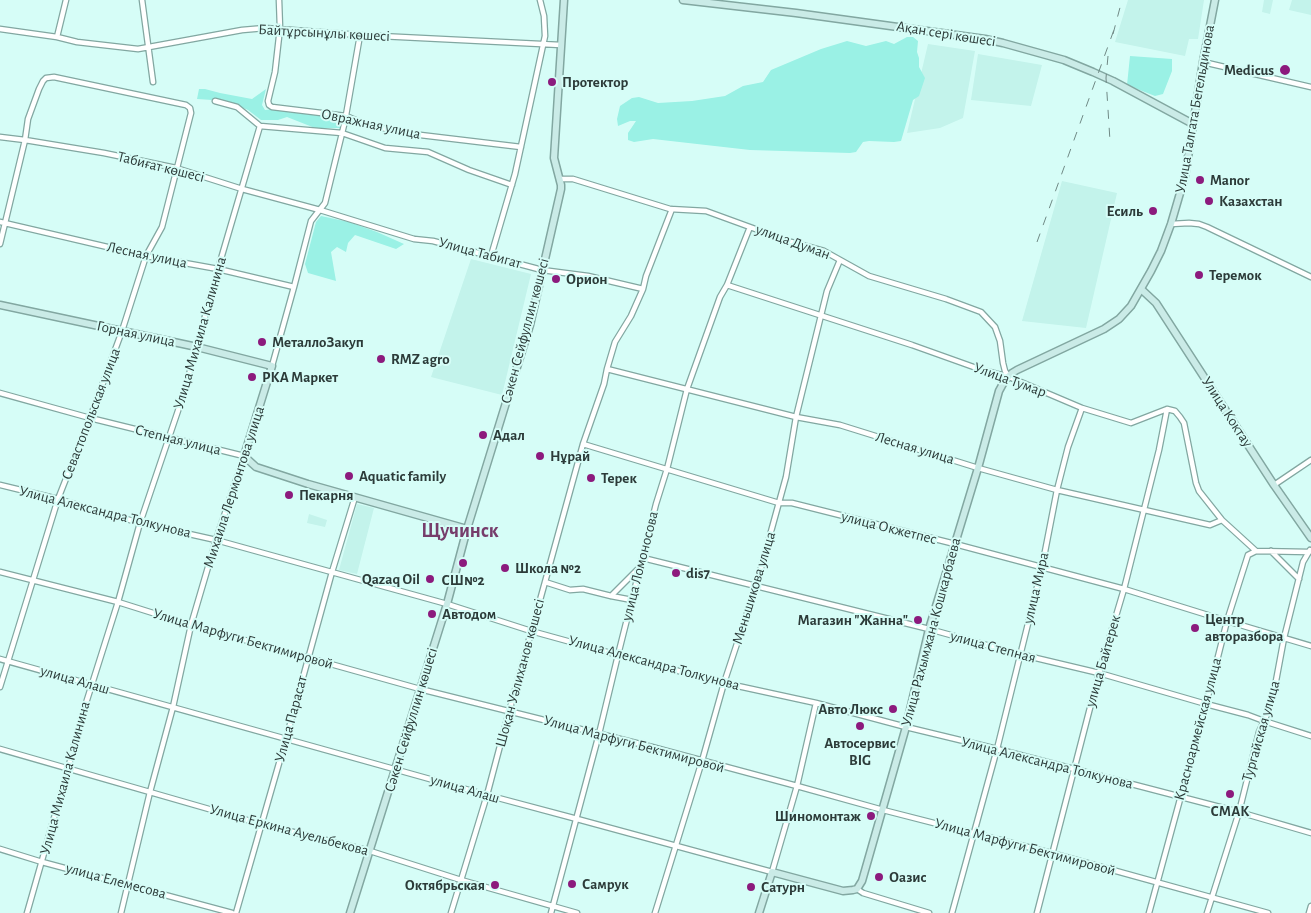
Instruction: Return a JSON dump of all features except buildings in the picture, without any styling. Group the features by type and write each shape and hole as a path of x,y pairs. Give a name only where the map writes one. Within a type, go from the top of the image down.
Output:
{"street":[{"path":"57,37 66,0"},
{"path":"142,0 153,82"},
{"path":"279,0 280,28"},
{"path":"491,256 512,185 545,36 544,16 540,0"},
{"name":"Сәкен Сейфуллин көшесі","path":"350,913 396,769 530,324 561,189 554,158 564,0"},
{"name":"Ақан сері көшесі","path":"683,0 796,13 1004,43 1064,60 1097,74 1193,124"},
{"name":"Улица Талгата Бегельдинова","path":"1009,377 1017,370 1104,329 1119,319 1126,313 1141,289 1161,251 1171,224 1187,166 1202,62 1215,0"},
{"name":"Байтұрсынұлы көшесі","path":"0,29 57,37 77,42 138,49 242,30 265,28 360,35 561,45"},
{"name":"Овражная улица","path":"280,28 275,72 268,101 272,107 346,116 367,125 412,134 521,147"},
{"name":"Михаила Лермонтова улица","path":"121,913 191,625 216,540 272,366 311,220 325,203 346,116 360,35"},
{"path":"1202,62 1311,88"},
{"name":"Севастопольская улица","path":"0,687 58,499 122,331 146,256 162,227 191,113 190,108 186,105 54,77 46,78 32,104 25,140"},
{"path":"215,101 236,107 260,126"},
{"name":"Овражная улица","path":"260,126 342,133 385,148 428,152 469,170 512,185"},
{"name":"Улица Михаила Калинина","path":"27,913 80,722 118,602 140,522 184,393 260,126"},
{"name":"Табиғат көшесі","path":"0,137 104,153 176,168 242,189 320,210"},
{"path":"0,244 3,223 25,140"},
{"name":"улица Думан","path":"560,179 573,179 672,209 706,211 791,242 824,251 869,276 946,298 981,312 995,327 1000,341 1005,371 1009,377"},
{"name":"Шоқан Уәлиханов көшесі","path":"451,913 487,795 531,631 615,342 631,316 643,289 646,276 672,209"},
{"name":"Улица Табигат","path":"320,210 414,239 434,241 542,270 588,276 643,289"},
{"name":"Лесная улица","path":"3,223 146,256 218,269 294,287"},
{"path":"1171,224 1189,223 1207,227 1311,277"},
{"name":"улица Ломоносова","path":"551,913 687,389 720,297 727,285 750,227"},
{"name":"Меньшикова улица","path":"655,913 702,762 724,683 756,586 786,477 796,417 827,291 840,260"},
{"name":"Улица Тумар","path":"727,285 982,370 1009,377 1082,408 1131,423 1167,409"},
{"name":"Улица Коктау","path":"1141,289 1156,303 1274,485 1311,538"},
{"name":"Горная улица","path":"0,304 197,347 272,366"},
{"name":"Лесная улица","path":"607,370 796,417 840,425 978,468 1057,490 1210,524 1222,520"},
{"name":"Улица Рахымжана Кошкарбаева","path":"857,888 865,876 906,727 929,629 978,468 999,391 1009,377"},
{"name":"Степная улица","path":"0,393 90,418 244,456 256,467 467,529"},
{"name":"улица Мира","path":"952,913 997,749 1042,567 1057,490 1068,447 1082,408"},
{"path":"1167,409 1175,411 1184,423 1199,491 1222,520 1256,551 1310,551"},
{"name":"улица Байтерек","path":"1037,913 1099,674 1124,589 1167,409"},
{"name":"улица Окжетпес","path":"584,444 779,503 792,504 955,544 1124,589 1311,646"},
{"path":"1274,485 1311,460"},
{"name":"Улица Александра Толкунова","path":"0,485 216,540 446,604 531,631 618,655 724,683 816,702 906,727 1239,812 1311,833"},
{"name":"Улица Парасат","path":"236,913 307,658 355,497"},
{"name":"Красноармейская улица","path":"1149,913 1227,621 1248,555 1256,551"},
{"path":"1271,551 1299,578"},
{"name":"Тургайская улица","path":"1207,913 1239,812 1259,732 1270,710 1284,638 1303,562 1310,551"},
{"name":"улица Степная","path":"643,558 929,629 1099,674 1248,715 1311,736"},
{"path":"611,596 641,566"},
{"name":"Улица Марфуги Бектимировой","path":"0,572 118,602 191,625 420,689 797,786 1268,913"},
{"path":"545,582 570,590 583,589 632,600"},
{"name":"улица Алаш","path":"0,659 487,795 772,872 848,891 857,888 863,893 929,913"},
{"path":"759,913 797,786 816,702"},
{"name":"Улица Еркина Ауельбекова","path":"0,749 262,824 370,851 461,880 577,913"},
{"name":"улица Елемесова","path":"0,849 232,913"},
{"path":"1309,913 1311,906"}],"shaded area":[{"path":"1128,0 1204,0 1198,39 1189,39 1185,56 1115,42"},
{"path":"1264,0 1273,0 1270,14 1262,12"},
{"path":"1292,0 1311,0 1311,15 1289,10"},
{"path":"928,44 975,51 963,118 940,128 907,133"},
{"path":"978,54 1042,65 1031,106 971,100"},
{"path":"1062,181 1117,193 1086,328 1022,321"},
{"path":"471,259 531,274 502,395 431,377"},
{"path":"357,504 374,508 357,574 339,570"},
{"path":"309,514 327,520 325,527 307,523"}],"green space":[{"path":"907,37 913,37 918,41 919,67 925,78 919,96 913,100 901,141 863,142 856,152 850,153 750,150 653,139 634,142 628,140 628,133 636,121 630,121 618,126 617,119 620,106 632,98 639,97 658,103 692,101 725,96 743,86 763,82 771,70 821,49 847,41 866,46 886,41 894,44"},
{"path":"1130,56 1172,59 1172,71 1163,94 1155,96 1127,85"},
{"path":"199,89 252,99 266,89 262,105 265,110 275,109 342,118 340,128 315,128 287,117 278,120 261,120 248,110 227,101 197,99"},
{"path":"321,216 349,222 404,244 396,249 355,235 348,243 346,252 337,247 331,252 336,281 308,273 305,264 316,222"}],"railway":[{"path":"1113,34 1122,0"},
{"path":"1037,242 1115,27"},
{"path":"1108,56 1106,78 1110,141"}],"place":[{"name":"Medicus","path":"1285,70"},
{"name":"Протектор","path":"552,82"},
{"name":"Manor","path":"1200,180"},
{"name":"Казахстан","path":"1209,201"},
{"name":"Есиль","path":"1153,211"},
{"name":"Теремок","path":"1199,275"},
{"name":"Орион","path":"556,279"},
{"name":"МеталлоЗакуп","path":"262,342"},
{"name":"RMZ agro","path":"381,359"},
{"name":"РКА Маркет","path":"252,377"},
{"name":"Адал","path":"483,435"},
{"name":"Нұрай","path":"540,456"},
{"name":"Aquatic family","path":"349,476"},
{"name":"Терек","path":"591,478"},
{"name":"Пекарня","path":"289,495"},
{"name":"СШ№2","path":"463,563"},
{"name":"Школа №2","path":"505,568"},
{"name":"dis7","path":"676,573"},
{"name":"Qazaq Oil","path":"430,579"},
{"name":"Автодом","path":"432,614"},
{"name":"Магазин \"Жанна\"","path":"918,620"},
{"name":"Центр авторазбора","path":"1195,628"},
{"name":"Авто Люкс","path":"893,709"},
{"name":"Автосервис BIG","path":"860,726"},
{"name":"СМАК","path":"1230,794"},
{"name":"Шиномонтаж","path":"871,816"},
{"name":"Оазис","path":"879,877"},
{"name":"Самрук","path":"572,884"},
{"name":"Октябрьская","path":"495,885"},
{"name":"Сатурн","path":"751,887"}],"district":[{"name":"Щучинск","path":"460,531"}]}
